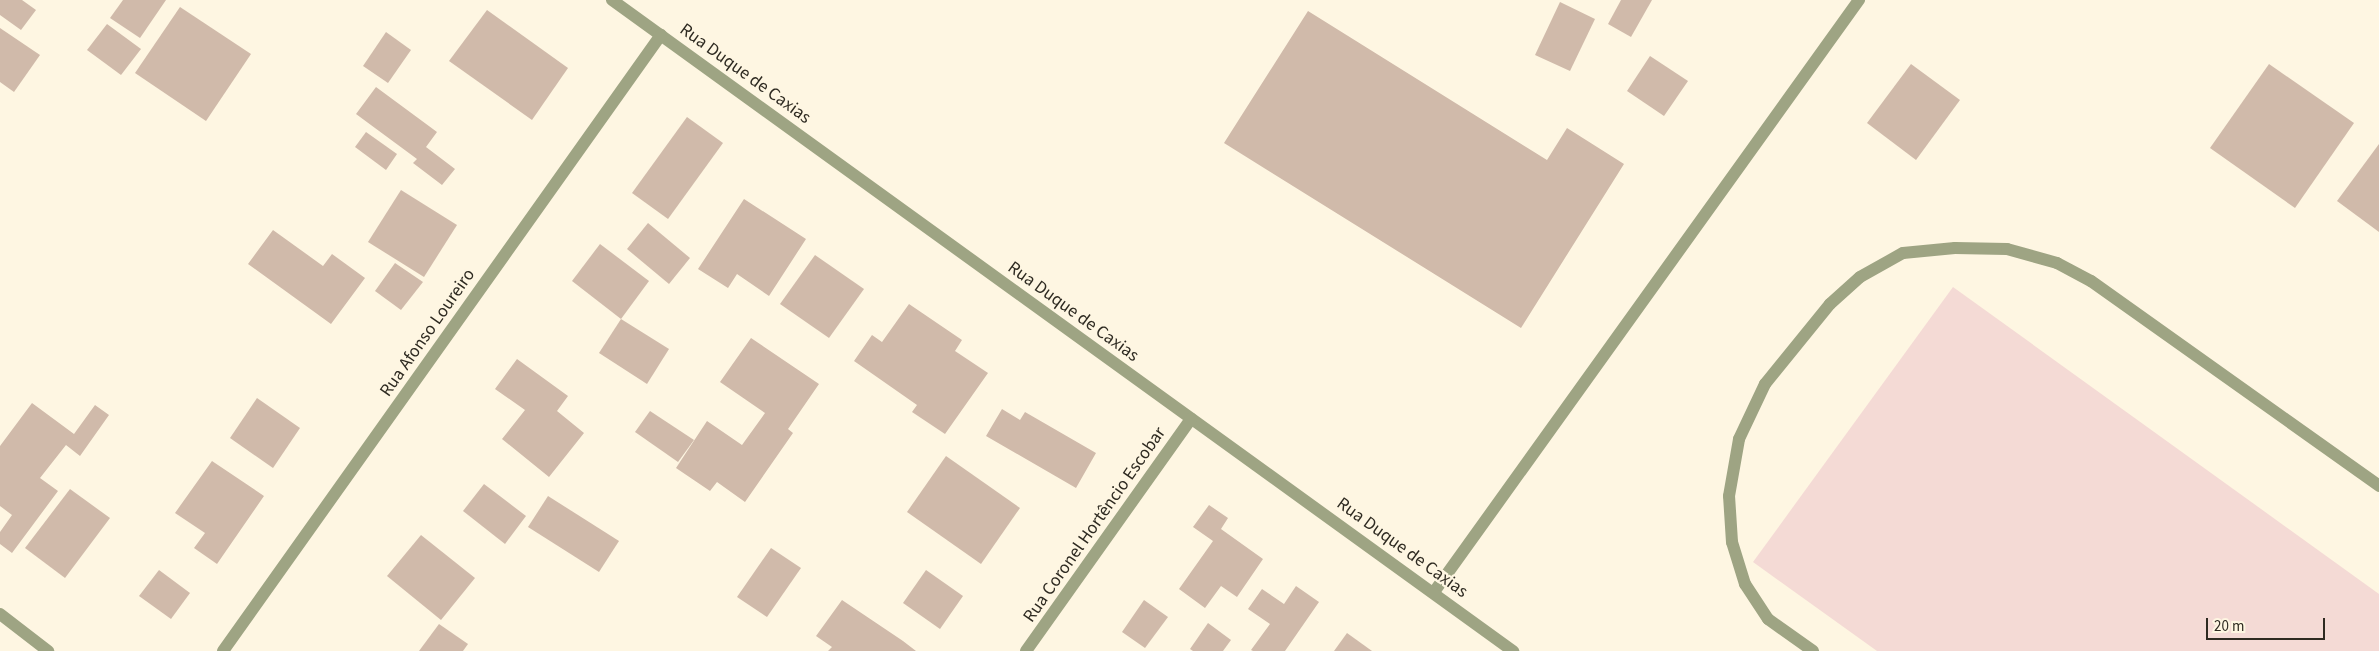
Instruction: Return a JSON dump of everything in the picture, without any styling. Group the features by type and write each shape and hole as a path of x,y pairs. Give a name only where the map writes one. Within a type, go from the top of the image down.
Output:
{"street":[{"name":"Rua Duque de Caxias","path":"612,0 1191,419 1434,592 1513,651"},
{"path":"1434,592 1858,1"},
{"name":"Rua Afonso Loureiro","path":"223,651 661,36"},
{"path":"1813,651 1768,619 1745,584 1732,542 1729,496 1738,440 1765,384 1830,304 1860,277 1903,253 1955,248 2007,249 2057,263 2091,281 2379,486"},
{"name":"Rua Coronel Hortêncio Escobar","path":"1026,651 1191,419"},
{"path":"0,614 48,651"}],"shaded area":[{"path":"1953,287 2379,594 2379,651 1877,651 1753,562"}],"building":[{"path":"0,0 22,0 36,10 21,30 0,15"},
{"path":"123,0 166,0 140,38 110,18"},
{"path":"1621,0 1652,0 1631,37 1608,24"},
{"path":"1560,2 1595,19 1570,71 1535,55"},
{"path":"180,7 251,54 206,121 135,73"},
{"path":"487,10 568,68 532,120 449,61"},
{"path":"1308,11 1547,160 1567,128 1624,164 1521,328 1224,143"},
{"path":"107,24 141,49 121,75 87,50"},
{"path":"0,28 40,55 14,92 0,82"},
{"path":"386,32 411,50 388,83 363,66"},
{"path":"1650,56 1688,81 1664,116 1627,91"},
{"path":"1911,64 1960,100 1916,160 1867,123"},
{"path":"2269,64 2354,123 2295,208 2210,148"},
{"path":"376,87 437,132 426,147 455,169 442,185 413,163 417,159 356,114"},
{"path":"687,117 723,143 668,219 632,193"},
{"path":"366,132 397,154 386,170 355,147"},
{"path":"2379,144 2379,232 2337,201"},
{"path":"401,190 457,225 424,277 368,242"},
{"path":"744,199 806,239 769,296 737,274 728,288 698,269"},
{"path":"648,223 690,258 669,284 627,249"},
{"path":"273,230 323,266 332,254 365,278 331,324 248,264"},
{"path":"600,244 649,281 621,319 572,281"},
{"path":"815,255 864,289 829,338 780,304"},
{"path":"395,263 423,282 401,310 375,291"},
{"path":"909,304 962,340 955,351 988,373 945,434 912,412 917,405 854,361 872,335 882,342"},
{"path":"621,319 669,349 647,384 599,353"},
{"path":"751,338 819,384 788,429 793,433 745,502 717,482 710,491 676,468 707,421 742,445 765,413 720,382"},
{"path":"517,359 568,396 557,411 584,433 549,477 502,439 525,410 495,389"},
{"path":"257,398 300,428 273,468 230,438"},
{"path":"32,403 74,434 95,405 109,415 80,456 66,445 40,478 58,491 12,553 0,544 0,532 12,515 0,506 0,446"},
{"path":"1002,409 1020,420 1025,412 1096,453 1076,488 986,436"},
{"path":"650,411 694,440 678,462 635,432"},
{"path":"946,456 1020,508 981,564 907,512"},
{"path":"212,461 264,496 217,564 194,548 205,533 175,513"},
{"path":"484,484 526,516 505,544 463,511"},
{"path":"70,489 110,518 65,578 25,548"},
{"path":"548,496 619,541 599,572 528,527"},
{"path":"1209,505 1228,518 1221,529 1263,559 1237,597 1221,586 1205,608 1179,589 1213,541 1193,527"},
{"path":"421,535 475,578 441,620 387,576"},
{"path":"771,548 801,568 767,617 737,597"},
{"path":"159,570 190,593 171,619 139,596"},
{"path":"926,570 963,596 940,629 903,603"},
{"path":"1296,586 1319,602 1285,651 1251,650 1270,624 1248,609 1262,589 1284,604"},
{"path":"842,600 916,651 828,651 832,647 816,636"},
{"path":"1144,600 1168,617 1145,648 1122,632"},
{"path":"1208,623 1231,640 1223,651 1193,651 1190,649"},
{"path":"439,624 468,644 463,651 419,651"},
{"path":"1347,633 1372,651 1334,651"}]}
